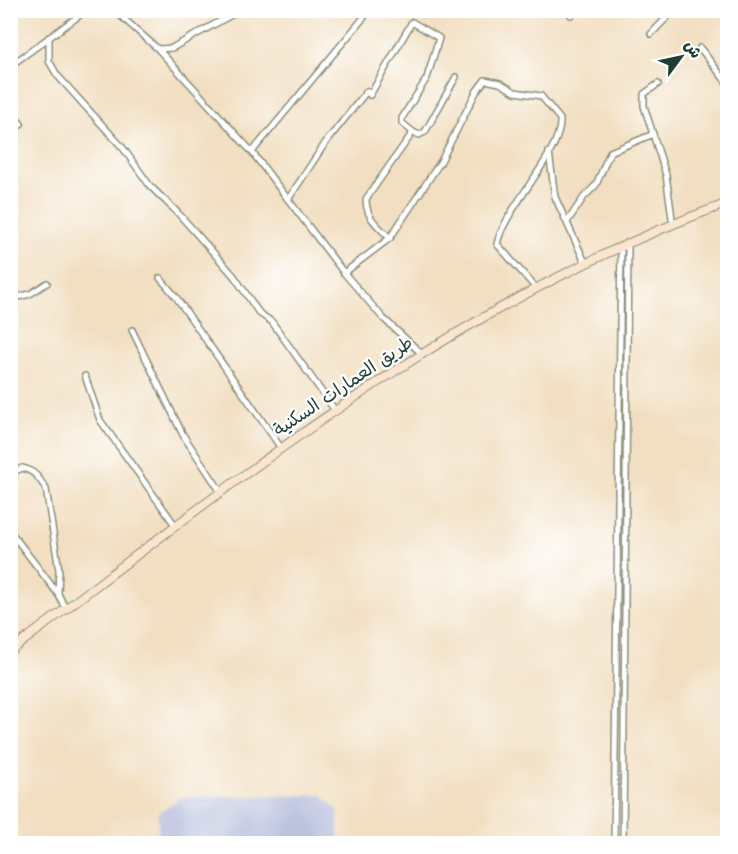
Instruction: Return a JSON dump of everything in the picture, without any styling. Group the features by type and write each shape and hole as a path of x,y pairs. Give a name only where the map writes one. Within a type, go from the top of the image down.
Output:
{"main road":[{"name":"طريق العمارات السكنية","path":"10,651 175,525 334,409 421,353 534,287 585,262 728,203"}],"street":[{"path":"10,66 87,10"},
{"path":"114,10 158,49 252,152 344,273 383,318 421,353"},
{"path":"158,49 172,48 240,10"},
{"path":"252,152 370,10"},
{"path":"651,34 674,10"},
{"path":"289,198 333,132 367,92 370,95 412,22 439,38 427,78 402,118 402,123 419,135 425,132 456,77"},
{"path":"49,37 49,61 57,75 123,148 150,186 178,213 234,276 260,313 272,322 334,409"},
{"path":"700,48 728,84"},
{"path":"344,273 390,238 441,161 476,92 485,80 500,83 515,92 541,96 560,119 561,128 549,152 527,186 497,244 534,287"},
{"path":"658,84 644,94 643,99 651,135 666,175 673,225"},
{"path":"10,110 21,124 10,135"},
{"path":"390,238 372,222 366,210 366,199 413,132"},
{"path":"567,222 584,197 596,185 610,152 651,135"},
{"path":"549,152 551,186 585,262"},
{"path":"614,843 624,244"},
{"path":"623,843 624,244"},
{"path":"160,278 176,297 281,448"},
{"path":"10,299 30,294 47,283"},
{"path":"132,330 183,435 221,492"},
{"path":"85,375 100,420 175,525"},
{"path":"10,474 22,468 30,470 46,489 59,570 58,594"},
{"path":"10,531 58,594 66,609"}],"shaded area":[{"path":"321,795 338,810 338,843 159,843 158,813 182,797"}]}
